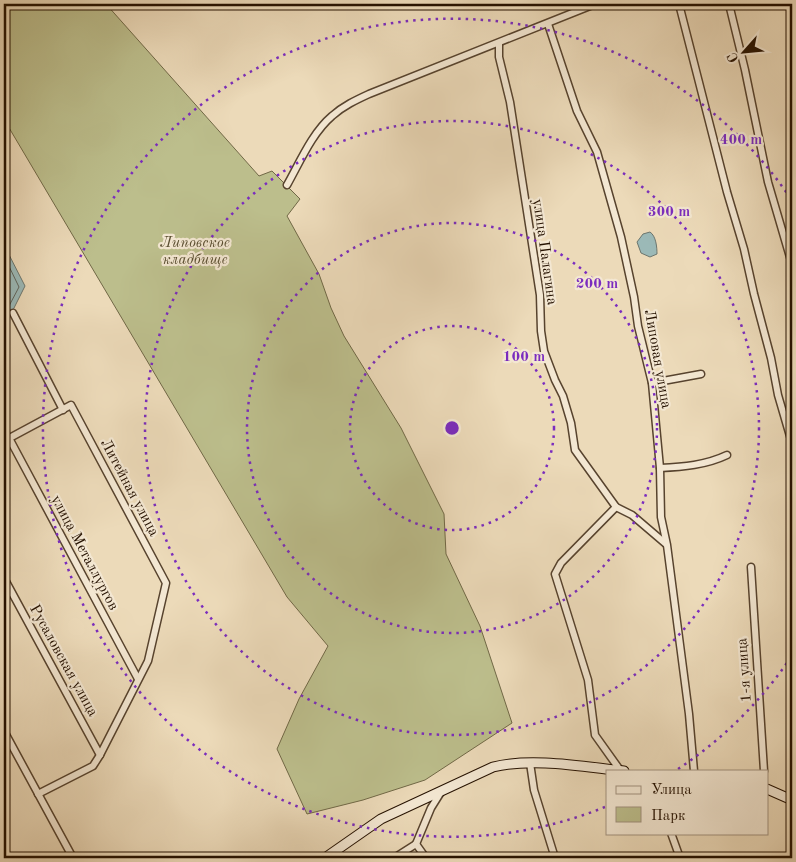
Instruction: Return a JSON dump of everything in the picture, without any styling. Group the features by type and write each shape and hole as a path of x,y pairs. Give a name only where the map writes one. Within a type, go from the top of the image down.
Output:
{"street":[{"path":"288,184 319,131 332,115 346,106 369,94 596,4"},
{"path":"679,4 771,358 778,395 792,443"},
{"path":"729,4 745,70 761,154 792,264"},
{"name":"Липовая улица","path":"548,24 577,111 597,152 621,237 634,297 638,326 652,383 660,468 661,517 667,545 689,714 694,770"},
{"name":"улица Палагина","path":"499,43 498,57 510,102 540,295 541,331 544,352 563,396 576,450 616,508 632,515 667,545"},
{"path":"6,440 63,410 13,313"},
{"path":"652,383 701,374"},
{"name":"Литейная улица","path":"63,410 71,406 166,582 148,661 138,678"},
{"name":"улица Металлургов","path":"6,440 138,678"},
{"path":"660,468 688,466 717,460 727,455"},
{"path":"616,508 561,563 555,574 588,680 595,734 620,770"},
{"name":"1-я улица","path":"751,567 764,770"},
{"name":"Русаловская улица","path":"4,578 100,755"},
{"path":"38,794 93,766 138,678"},
{"path":"4,731 73,858"},
{"path":"325,858 381,819 493,767 530,763 620,770"},
{"path":"530,763 534,790 555,858"},
{"path":"394,858 416,844 431,808 443,789"},
{"path":"768,789 792,800"},
{"path":"425,798 431,808"},
{"path":"671,834 680,858"},
{"path":"416,844 426,858"}],"green space":[{"name":"Липовское кладбище","path":"4,4 106,4 259,176 272,171 300,199 287,216 319,274 331,308 344,336 401,428 444,514 446,554 480,626 512,723 425,780 363,800 307,814 277,749 299,699 328,646 287,597 5,121"}],"water":[{"path":"650,232 655,239 657,254 650,257 641,253 637,242 643,234"},
{"path":"4,245 25,286 13,310 4,315"}]}
